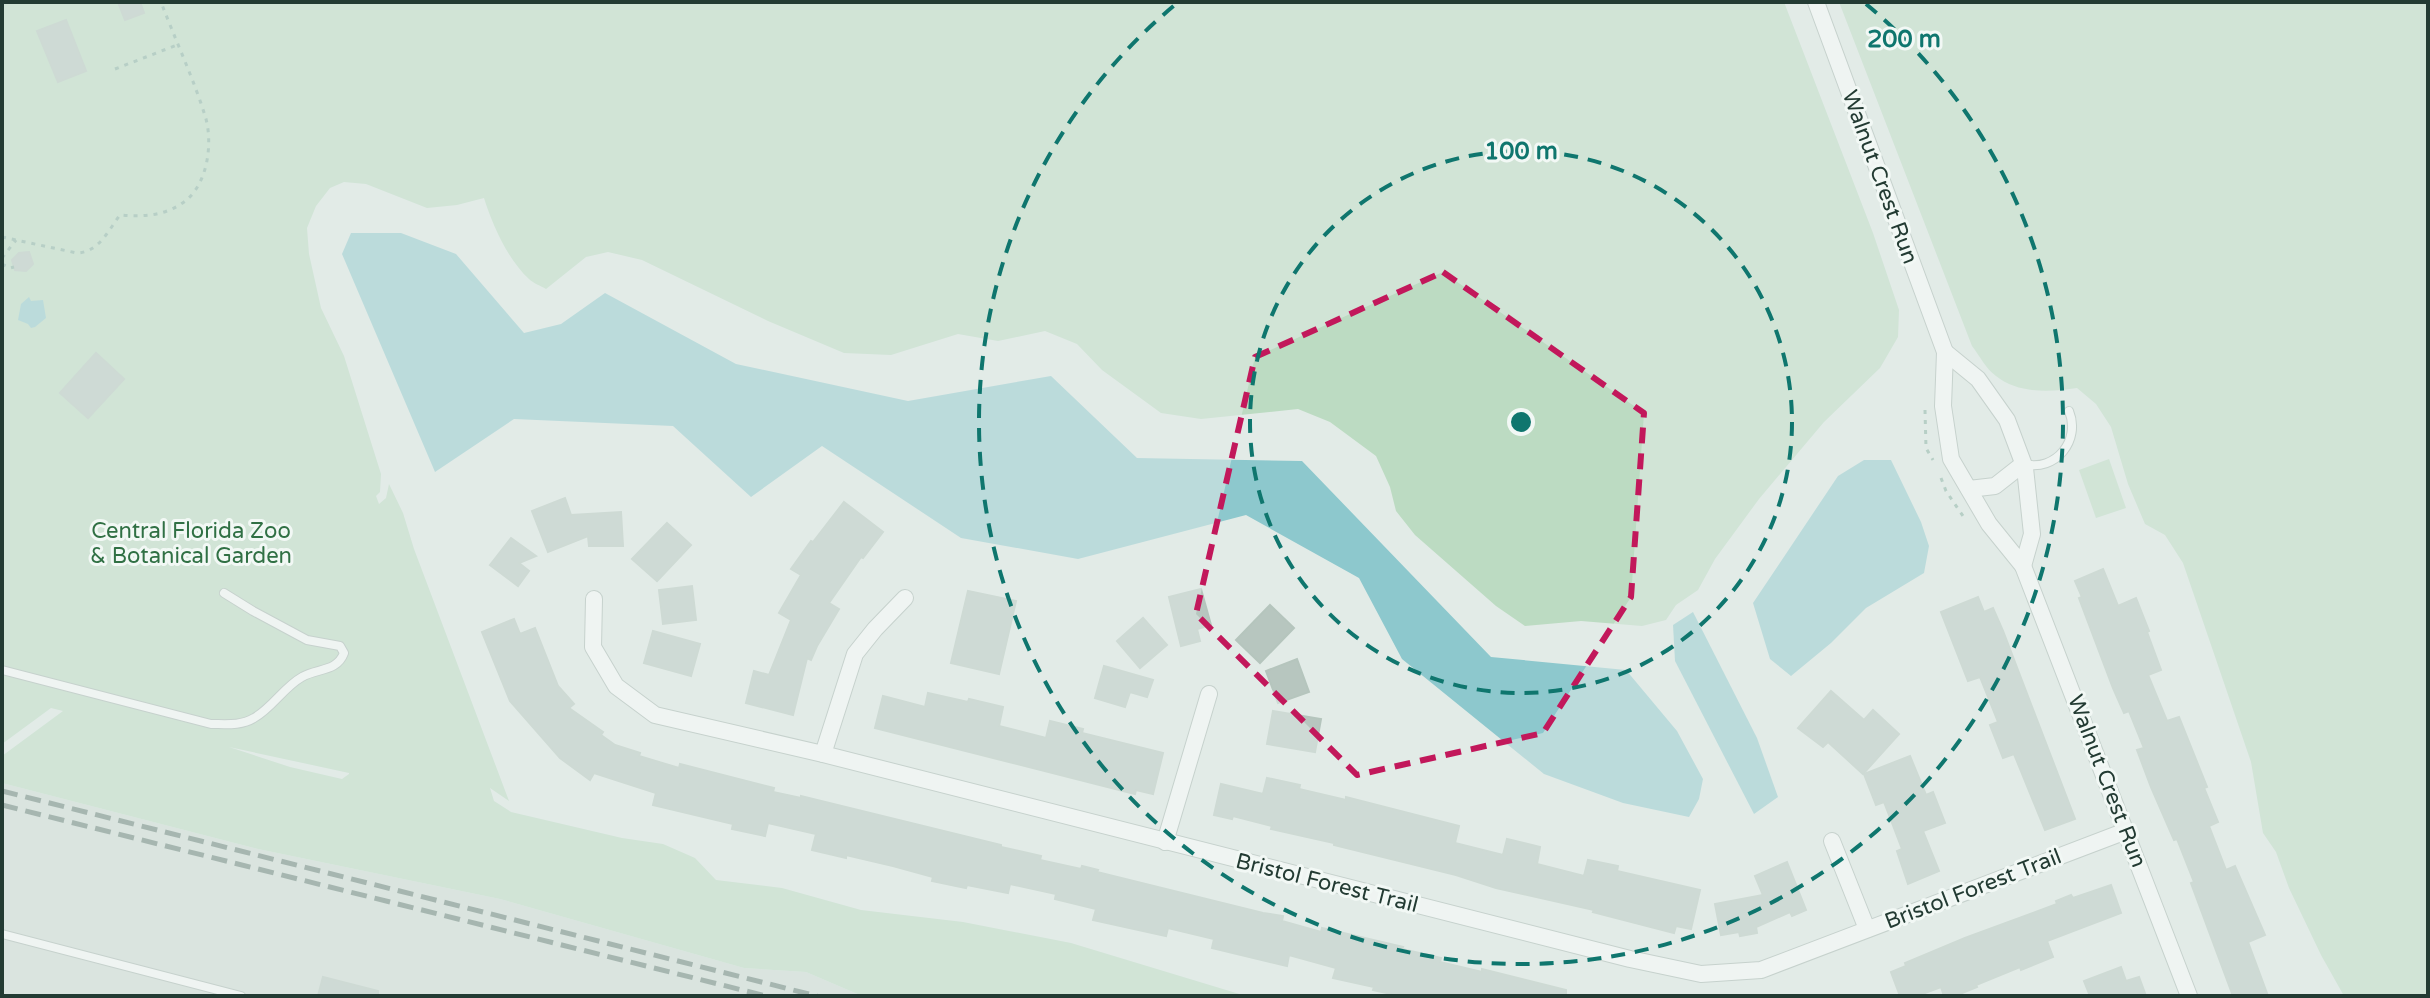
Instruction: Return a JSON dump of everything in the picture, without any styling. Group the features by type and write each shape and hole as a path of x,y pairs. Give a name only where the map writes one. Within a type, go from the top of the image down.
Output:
{"street":[{"name":"Walnut Crest Run","path":"1816,2 1945,352 1943,406 1951,459 1989,524 2023,566 2189,996"},
{"path":"1945,352 1978,379 2007,420 2023,464 2032,534 2023,566"},
{"path":"1969,489 1995,486 2023,464"},
{"path":"823,754 855,654 905,598"},
{"name":"Bristol Forest Trail","path":"594,599 593,647 616,686 655,715 823,754 1630,959 1701,974 1761,970 2126,831"},
{"path":"1165,842 1209,694"},
{"path":"1832,841 1867,929"}],"lane":[{"path":"2023,464 2043,465 2062,455 2070,441 2073,423 2069,411"},
{"path":"2,670 211,724 239,724 254,718 302,676 330,668 341,661 344,653 340,646 307,640 224,593"},
{"path":"2,934 241,996"}],"path":[{"path":"2,237 86,253 94,250 120,215 151,216 180,205 193,192 206,164 209,148 206,120 161,2"},
{"path":"115,69 177,45"},
{"path":"2,258 16,240"},
{"path":"2,264 14,267"},
{"path":"1925,409 1926,448 1936,464"},
{"path":"1941,478 1965,519"}],"highlighted area":[{"path":"1443,272 1644,413 1631,597 1543,733 1357,775 1196,614 1255,357"}],"shaded area":[{"path":"2,783 258,849 500,899 744,968 806,972 862,996 2,996"}],"green space":[{"name":"Central Florida Zoo & Botanical Garden","path":"2,2 1784,2 1873,233 1899,310 1898,337 1880,368 1824,422 1759,499 1715,559 1698,590 1676,605 1666,620 1642,626 1581,621 1525,626 1496,606 1415,535 1396,511 1390,487 1376,456 1330,422 1298,409 1201,419 1161,413 1102,370 1077,344 1045,331 998,341 958,334 891,355 844,353 768,321 642,260 608,252 586,257 546,289 531,280 514,262 496,230 484,198 427,208 366,184 344,182 330,188 316,206 307,228 309,254 321,308 344,356 381,474 380,492 376,496 379,504 386,498 389,484 403,513 509,801 490,788 494,801 511,812 622,838 663,844 695,858 716,880 782,888 861,910 963,922 1071,943 1246,996 862,996 806,972 744,968 500,899 258,849 2,783 2,756 63,711 51,708 2,744","holes":["229,747 349,773 342,779 290,767"]},
{"path":"1839,2 2428,2 2428,996 2344,996 2289,888 2276,852 2263,833 2251,762 2183,563 2165,535 2145,524 2128,484 2111,427 2096,404 2077,388 2035,390 2005,382 1989,370 1972,346"},
{"path":"2109,459 2126,508 2096,518 2079,470"}],"water":[{"path":"351,233 401,233 456,254 524,333 561,324 605,293 736,364 908,401 1051,376 1137,458 1302,461 1491,657 1626,670 1677,731 1703,779 1699,799 1689,817 1623,803 1544,774 1402,659 1359,578 1246,515 1078,559 961,538 822,446 751,497 673,426 514,419 435,472 342,254"},
{"path":"29,297 31,301 43,300 46,318 31,328 18,320 21,304"},
{"path":"1864,460 1891,460 1929,546 1924,573 1866,608 1831,643 1791,676 1770,659 1753,603 1838,476"},
{"path":"1693,612 1757,738 1778,797 1754,814 1675,661 1673,625"}],"building":[{"path":"118,2 140,2 144,13 125,20"},
{"path":"66,20 86,71 58,82 37,31"},
{"path":"29,252 33,264 26,271 15,270 12,260 19,253"},
{"path":"96,353 124,379 88,418 60,393"},
{"path":"565,498 571,515 621,512 623,546 589,546 588,536 548,552 532,511"},
{"path":"844,502 883,532 829,603 839,609 811,660 807,658 793,715 746,703 754,671 769,675 791,620 779,613 801,575 791,569"},
{"path":"667,523 691,545 657,581 632,559"},
{"path":"511,538 536,556 519,563 529,571 518,586 490,565"},
{"path":"2103,569 2118,606 2136,598 2149,631 2161,670 2148,675 2167,721 2179,717 2218,822 2209,826 2226,870 2235,866 2265,935 2248,942 2268,996 2233,996 2191,883 2194,882 2151,787 2137,750 2144,748 2129,711 2124,713 2113,688 2075,581"},
{"path":"692,586 696,620 663,624 659,590"},
{"path":"1201,589 1211,625 1197,629 1200,641 1181,646 1169,597"},
{"path":"968,591 1016,601 999,674 951,663"},
{"path":"1978,597 1984,612 1993,608 2075,819 2045,830 2014,754 2003,758 1990,725 1998,722 1980,677 1968,681 1941,612"},
{"path":"1270,605 1294,628 1260,663 1236,640"},
{"path":"1143,618 1167,645 1140,668 1117,641"},
{"path":"514,619 520,634 535,628 558,686 574,704 569,708 603,732 601,735 615,745 640,753 639,756 679,768 680,764 774,788 773,792 801,796 1001,845 1041,856 1040,860 1081,869 1082,866 1283,916 1282,921 1321,932 1322,928 1403,947 1441,958 1440,962 1566,990 1566,996 1400,996 1333,978 1336,968 1289,955 1287,966 1212,948 1214,939 1168,928 1166,936 1093,920 1096,909 1055,899 1056,894 1010,884 1008,893 932,881 933,877 893,866 812,850 816,834 768,823 765,836 732,829 733,824 653,805 656,793 594,773 590,780 560,758 510,701 482,632"},
{"path":"653,631 700,644 691,676 644,663"},
{"path":"1297,659 1309,692 1278,703 1266,671"},
{"path":"1104,666 1153,680 1147,697 1130,692 1125,707 1095,698"},
{"path":"1831,691 1864,720 1873,710 1899,734 1863,774 1828,742 1823,747 1798,728"},
{"path":"928,693 1003,707 999,726 1046,738 1050,721 1083,729 1082,733 1163,753 1153,794 1136,790 1135,794 875,728 883,696 925,707"},
{"path":"1273,711 1321,719 1315,752 1267,744"},
{"path":"1910,756 1926,795 1933,792 1945,823 1923,831 1939,871 1908,884 1897,851 1902,849 1884,802 1876,805 1864,774"},
{"path":"1267,778 1300,785 1299,789 1346,800 1346,797 1459,826 1455,843 1503,855 1507,839 1540,847 1537,864 1584,876 1588,860 1618,866 1617,871 1700,890 1691,929 1676,926 1674,933 1271,829 1272,826 1233,816 1232,819 1214,815 1221,784 1263,794"},
{"path":"1787,862 1806,910 1792,916 1790,912 1756,927 1757,933 1721,935 1715,904 1763,895 1755,876"},
{"path":"2111,885 2121,913 2047,941 2053,957 2021,970 2020,967 1955,996 1944,996 1941,987 1917,996 1900,996 1891,972 1906,966 1905,963 2057,904 2056,901 2071,895 2073,898"},
{"path":"2121,967 2126,981 2139,977 2146,996 2090,996 2084,981"},
{"path":"323,977 378,991 378,996 318,996"}],"railway":[{"path":"2,791 817,996"},
{"path":"2,805 766,996"}]}
